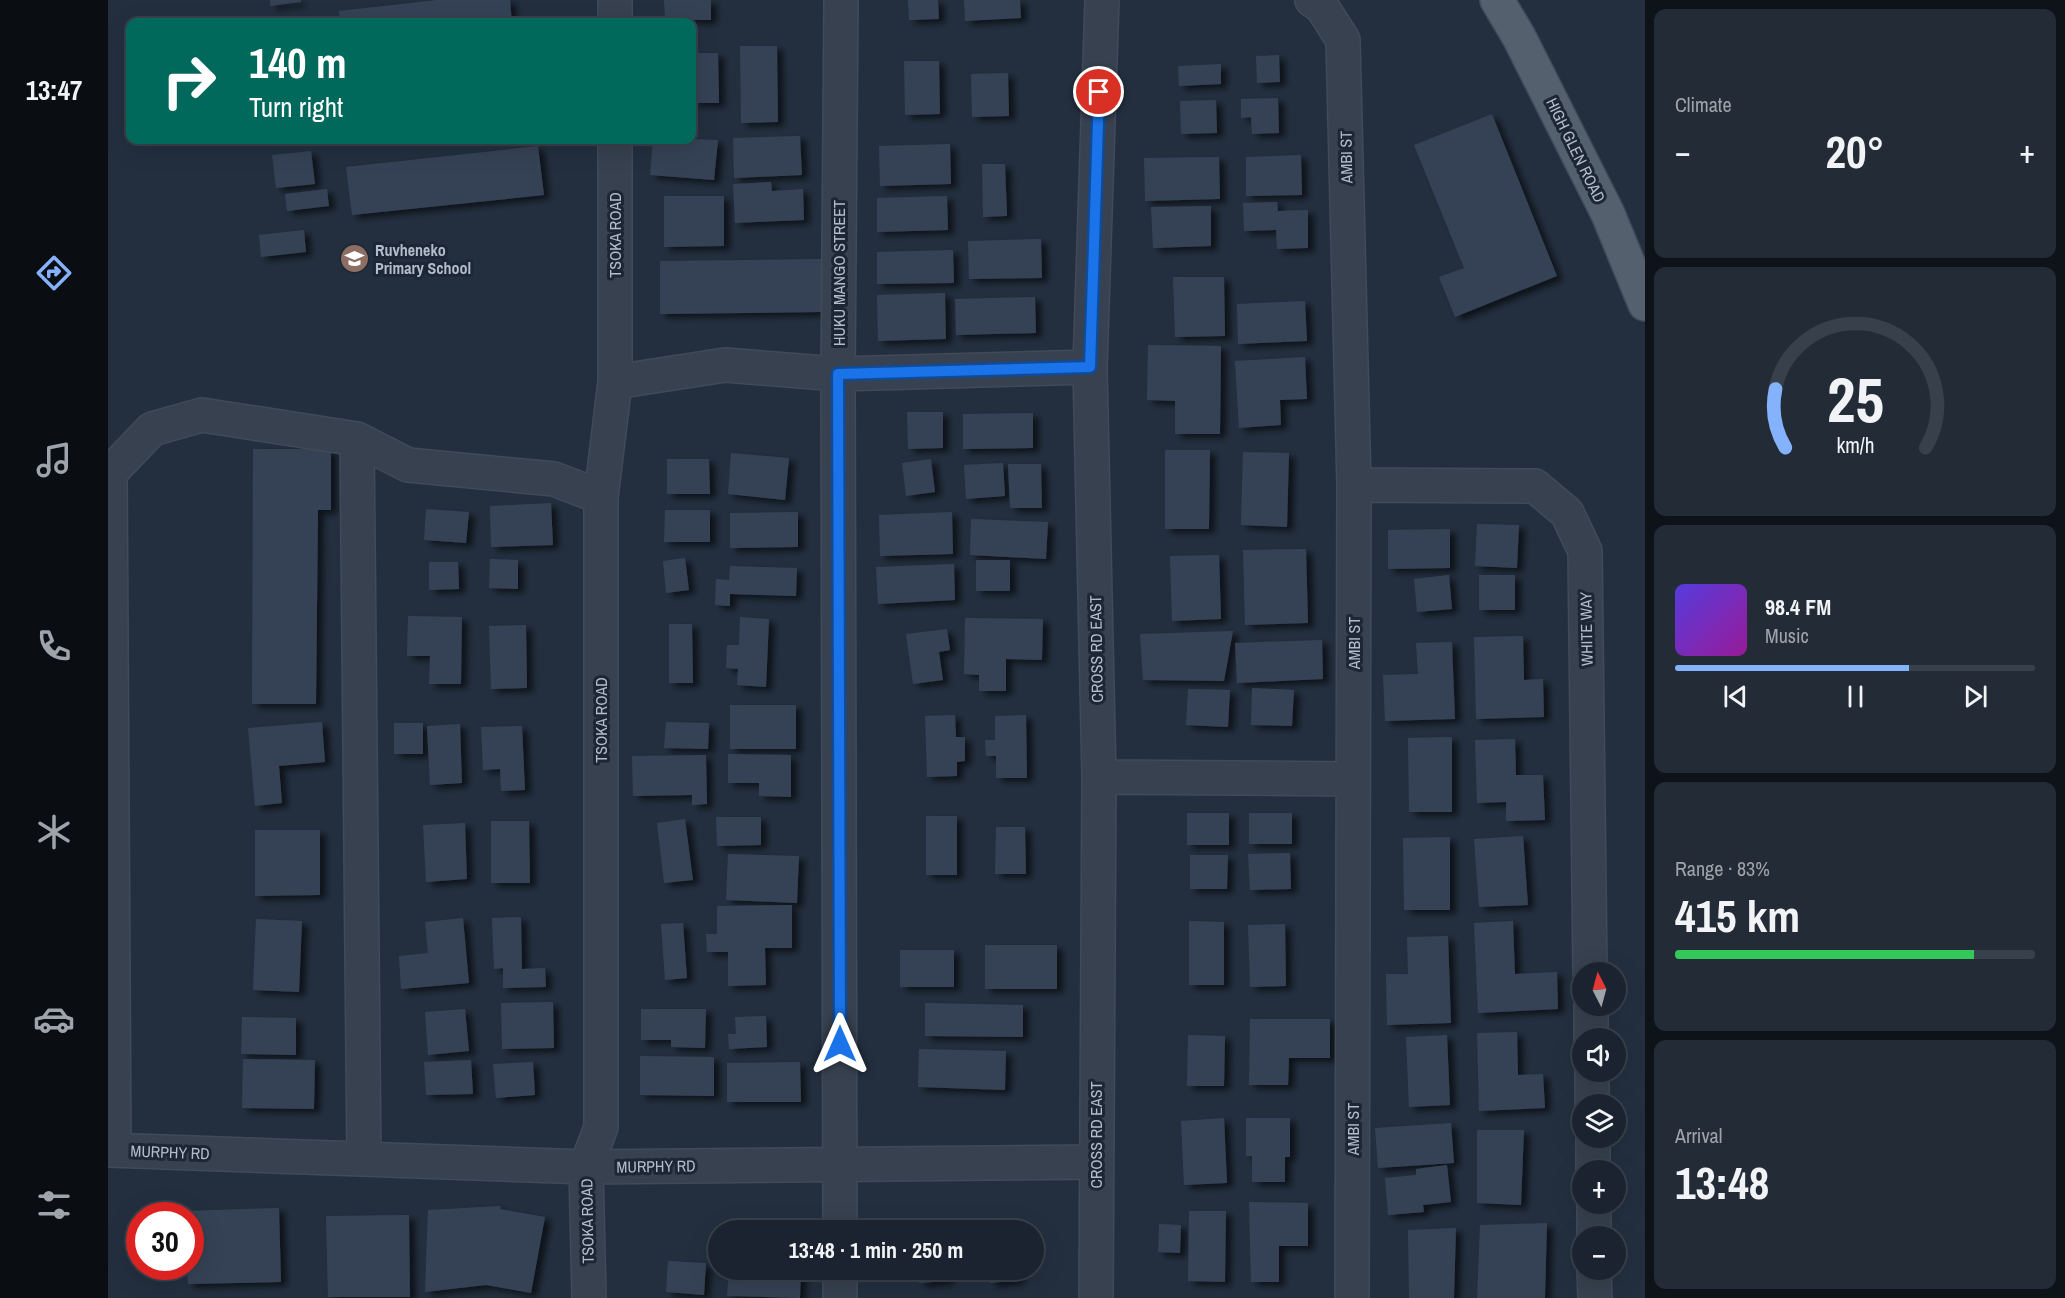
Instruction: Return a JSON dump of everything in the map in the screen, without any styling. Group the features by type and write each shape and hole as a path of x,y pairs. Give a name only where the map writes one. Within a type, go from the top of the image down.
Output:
{"main road":[{"name":"HIGH GLEN ROAD","path":"1497,0 1520,37 1608,214 1645,304"}],"street":[{"path":"615,0 615,18"},
{"name":"HUKU MANGO STREET","path":"840,1220 838,374 841,0"},
{"name":"CROSS RD EAST","path":"1096,1298 1099,777 1090,367 1102,0"},
{"name":"AMBI ST","path":"1312,0 1322,7 1343,40 1354,485 1352,1298"},
{"name":"TSOKA ROAD","path":"589,1298 586,1167 601,1127 601,497 615,382 615,144"},
{"path":"615,382 725,365 838,374 1090,367"},
{"path":"111,1150 109,473 152,429 202,414 357,439 408,465 554,479 601,497"},
{"path":"357,439 364,1159"},
{"name":"WHITE WAY","path":"1354,485 1535,486 1567,513 1585,551 1590,962"},
{"path":"1099,777 1353,778"},
{"name":"MURPHY RD","path":"111,1150 586,1167 1096,1162"},
{"path":"840,1280 840,1298"},
{"path":"1594,1280 1595,1298"}],"building":[{"path":"270,0 301,0 301,2 270,6"},
{"path":"437,0 510,0 512,18 340,18 339,11"},
{"path":"664,0 711,0 711,20 665,18"},
{"path":"908,0 938,0 939,19 909,20"},
{"path":"964,0 1020,0 1021,18 965,21"},
{"path":"740,46 777,46 778,122 741,123"},
{"path":"696,53 718,53 719,103 696,103"},
{"path":"1279,55 1280,82 1257,83 1256,56"},
{"path":"904,61 939,61 940,114 905,115"},
{"path":"1221,64 1221,84 1179,86 1178,66"},
{"path":"1008,73 1009,116 972,117 971,74"},
{"path":"1278,98 1279,133 1252,134 1251,117 1241,118 1241,99"},
{"path":"1216,100 1217,133 1181,134 1180,101"},
{"path":"1492,114 1557,276 1455,317 1439,277 1464,268 1414,145"},
{"path":"800,136 802,175 734,178 733,138"},
{"path":"696,139 718,140 714,180 650,175 653,144 696,144"},
{"path":"950,144 951,184 880,186 879,146"},
{"path":"538,146 544,195 352,215 346,167"},
{"path":"311,151 315,184 276,188 272,155"},
{"path":"1301,155 1302,195 1246,196 1246,157"},
{"path":"1219,157 1220,199 1145,201 1144,158"},
{"path":"982,164 1005,164 1007,216 983,217"},
{"path":"771,182 772,191 803,189 804,220 735,223 733,184"},
{"path":"327,189 329,206 287,211 285,194"},
{"path":"664,196 724,196 724,246 664,247"},
{"path":"947,196 948,230 877,232 877,198"},
{"path":"1277,202 1278,211 1308,210 1308,248 1277,249 1276,230 1244,231 1243,203"},
{"path":"1211,206 1211,246 1153,248 1151,207"},
{"path":"304,230 306,252 261,257 259,235"},
{"path":"1041,239 1042,278 969,279 968,241"},
{"path":"953,250 954,283 877,284 877,252"},
{"path":"821,259 822,312 660,314 660,261"},
{"path":"1173,277 1224,277 1225,336 1175,337"},
{"path":"945,293 946,339 878,341 877,295"},
{"path":"1035,297 1036,333 956,335 955,299"},
{"path":"1305,301 1307,341 1238,344 1237,304"},
{"path":"1148,345 1221,346 1220,434 1175,434 1175,401 1147,400"},
{"path":"1305,357 1307,399 1280,400 1281,425 1239,428 1235,361"},
{"path":"907,412 943,412 943,448 908,449"},
{"path":"1033,413 1033,448 963,449 963,414"},
{"path":"253,449 331,449 331,510 318,510 316,704 252,704"},
{"path":"1165,450 1210,450 1209,529 1165,529"},
{"path":"1243,452 1289,453 1287,527 1241,525"},
{"path":"731,453 789,458 785,500 728,494"},
{"path":"667,459 709,459 710,494 667,494"},
{"path":"931,459 935,492 906,496 902,463"},
{"path":"1003,463 1005,496 966,499 964,465"},
{"path":"1008,464 1041,464 1042,508 1010,508"},
{"path":"551,503 553,545 491,547 490,506"},
{"path":"426,509 469,512 466,543 424,540"},
{"path":"665,510 710,510 710,542 664,542"},
{"path":"798,512 798,547 730,548 730,513"},
{"path":"952,512 953,554 880,556 879,515"},
{"path":"971,519 1048,522 1046,559 970,555"},
{"path":"1477,524 1519,525 1517,568 1475,566"},
{"path":"1450,529 1450,568 1388,569 1388,530"},
{"path":"1306,549 1308,623 1245,625 1243,550"},
{"path":"1219,555 1221,619 1172,621 1170,556"},
{"path":"685,558 689,590 666,593 663,561"},
{"path":"490,559 518,560 518,589 489,588"},
{"path":"976,560 1010,560 1010,591 976,591"},
{"path":"429,562 458,562 459,589 429,590"},
{"path":"954,564 955,600 878,604 876,567"},
{"path":"730,566 797,568 796,596 730,594 730,606 715,605 716,579 729,580"},
{"path":"1449,575 1452,609 1417,612 1414,579"},
{"path":"1479,575 1515,575 1515,610 1479,610"},
{"path":"408,616 462,617 461,684 429,684 430,656 407,656"},
{"path":"740,617 769,619 766,687 737,685 738,669 726,668 727,645 739,645"},
{"path":"965,618 1043,619 1042,660 1006,659 1006,691 979,691 979,675 964,674"},
{"path":"669,624 692,624 693,683 669,683"},
{"path":"526,625 527,688 491,689 489,626"},
{"path":"947,629 950,650 939,652 943,680 913,684 906,634"},
{"path":"1233,631 1224,681 1143,680 1140,634"},
{"path":"1523,636 1524,680 1543,679 1544,717 1476,719 1474,637"},
{"path":"1322,640 1323,679 1237,683 1235,643"},
{"path":"1452,642 1455,719 1385,721 1383,675 1418,674 1416,643"},
{"path":"1252,688 1294,690 1292,726 1251,725"},
{"path":"1188,689 1230,690 1228,727 1186,725"},
{"path":"730,705 796,705 796,749 730,749"},
{"path":"955,715 956,737 965,737 965,761 957,762 957,776 927,777 925,716"},
{"path":"1026,715 1027,778 996,778 996,756 986,756 985,740 995,740 995,716"},
{"path":"322,722 325,762 279,766 282,803 255,806 248,728"},
{"path":"666,722 709,723 708,749 664,748"},
{"path":"394,723 423,723 423,754 394,754"},
{"path":"460,724 462,783 430,785 427,726"},
{"path":"522,726 525,790 501,791 500,769 483,770 481,727"},
{"path":"1452,737 1452,812 1409,812 1408,738"},
{"path":"1515,739 1516,775 1543,775 1545,820 1506,821 1506,802 1477,803 1475,740"},
{"path":"728,754 791,755 791,797 759,796 759,783 728,783"},
{"path":"706,755 707,804 692,805 692,795 633,796 632,756"},
{"path":"1187,813 1229,813 1229,845 1187,845"},
{"path":"1249,813 1292,813 1292,844 1249,844"},
{"path":"926,816 957,816 957,875 926,875"},
{"path":"716,817 761,817 761,845 717,846"},
{"path":"685,819 693,880 664,883 657,823"},
{"path":"491,821 529,821 530,883 491,883"},
{"path":"465,823 467,879 426,882 423,825"},
{"path":"996,827 1025,827 1026,874 995,874"},
{"path":"255,830 320,830 320,895 255,896"},
{"path":"1523,836 1528,905 1479,907 1474,839"},
{"path":"1450,837 1450,910 1404,910 1403,838"},
{"path":"1290,853 1291,889 1250,890 1248,854"},
{"path":"728,854 799,856 797,903 726,900"},
{"path":"1190,855 1228,855 1227,889 1190,889"},
{"path":"792,905 792,948 765,948 766,985 728,986 728,952 707,952 706,934 717,934 717,906"},
{"path":"521,917 522,969 545,968 546,987 503,988 503,968 494,969 492,918"},
{"path":"463,918 469,983 401,989 399,956 428,953 425,922"},
{"path":"256,919 302,921 299,992 253,990"},
{"path":"1189,921 1224,922 1224,985 1189,985"},
{"path":"1513,921 1515,974 1557,972 1558,1009 1478,1013 1474,923"},
{"path":"683,923 687,978 665,980 661,924"},
{"path":"1285,924 1286,986 1250,987 1248,925"},
{"path":"1448,936 1451,1023 1387,1025 1386,974 1408,974 1407,937"},
{"path":"985,945 1057,945 1057,989 985,989"},
{"path":"900,950 954,950 954,987 900,987"},
{"path":"553,1002 554,1048 502,1049 501,1003"},
{"path":"925,1003 1023,1005 1023,1037 925,1036"},
{"path":"465,1009 469,1051 428,1055 425,1012"},
{"path":"641,1009 706,1009 705,1048 671,1047 671,1040 641,1040"},
{"path":"766,1016 767,1047 729,1049 728,1034 736,1034 735,1017"},
{"path":"242,1017 296,1018 296,1055 241,1054"},
{"path":"1250,1019 1330,1019 1330,1058 1289,1058 1288,1085 1249,1085"},
{"path":"1517,1032 1518,1075 1543,1074 1545,1108 1479,1111 1477,1033"},
{"path":"1188,1035 1225,1036 1224,1086 1187,1086"},
{"path":"1447,1035 1450,1105 1409,1107 1406,1037"},
{"path":"919,1049 1006,1051 1005,1090 918,1087"},
{"path":"640,1056 714,1057 714,1096 640,1095"},
{"path":"243,1059 315,1060 314,1109 242,1108"},
{"path":"471,1060 473,1094 426,1095 424,1062"},
{"path":"533,1062 535,1095 496,1098 493,1064"},
{"path":"800,1062 801,1102 727,1102 727,1063"},
{"path":"1224,1118 1227,1183 1184,1185 1181,1121"},
{"path":"1246,1118 1290,1118 1290,1157 1285,1157 1285,1182 1252,1182 1252,1156 1246,1156"},
{"path":"1451,1123 1454,1163 1378,1168 1375,1128"},
{"path":"1477,1130 1524,1130 1521,1205 1477,1203"},
{"path":"1447,1165 1451,1202 1423,1205 1424,1212 1388,1215 1385,1178 1416,1175 1416,1169"},
{"path":"1249,1202 1308,1203 1308,1246 1279,1246 1279,1282 1251,1282"},
{"path":"501,1206 500,1209 545,1217 531,1293 486,1285 425,1292 428,1210"},
{"path":"279,1208 281,1282 188,1284 188,1280 204,1280 204,1210"},
{"path":"1189,1211 1226,1211 1225,1282 1188,1281"},
{"path":"409,1215 410,1297 328,1297 326,1216"},
{"path":"1547,1223 1545,1298 1477,1298 1480,1225"},
{"path":"1159,1224 1181,1225 1180,1253 1158,1252"},
{"path":"1456,1228 1454,1298 1409,1298 1408,1230"},
{"path":"668,1261 706,1263 704,1295 666,1292"},
{"path":"728,1280 801,1280 800,1298 727,1296"},
{"path":"919,1280 948,1280 948,1281 919,1283"},
{"path":"990,1280 1019,1280 990,1283"}],"place":[{"name":"Ruvheneko Primary School","path":"354,259"}],"route":[{"path":"840,1044 838,374 1090,367 1099,92"}]}
